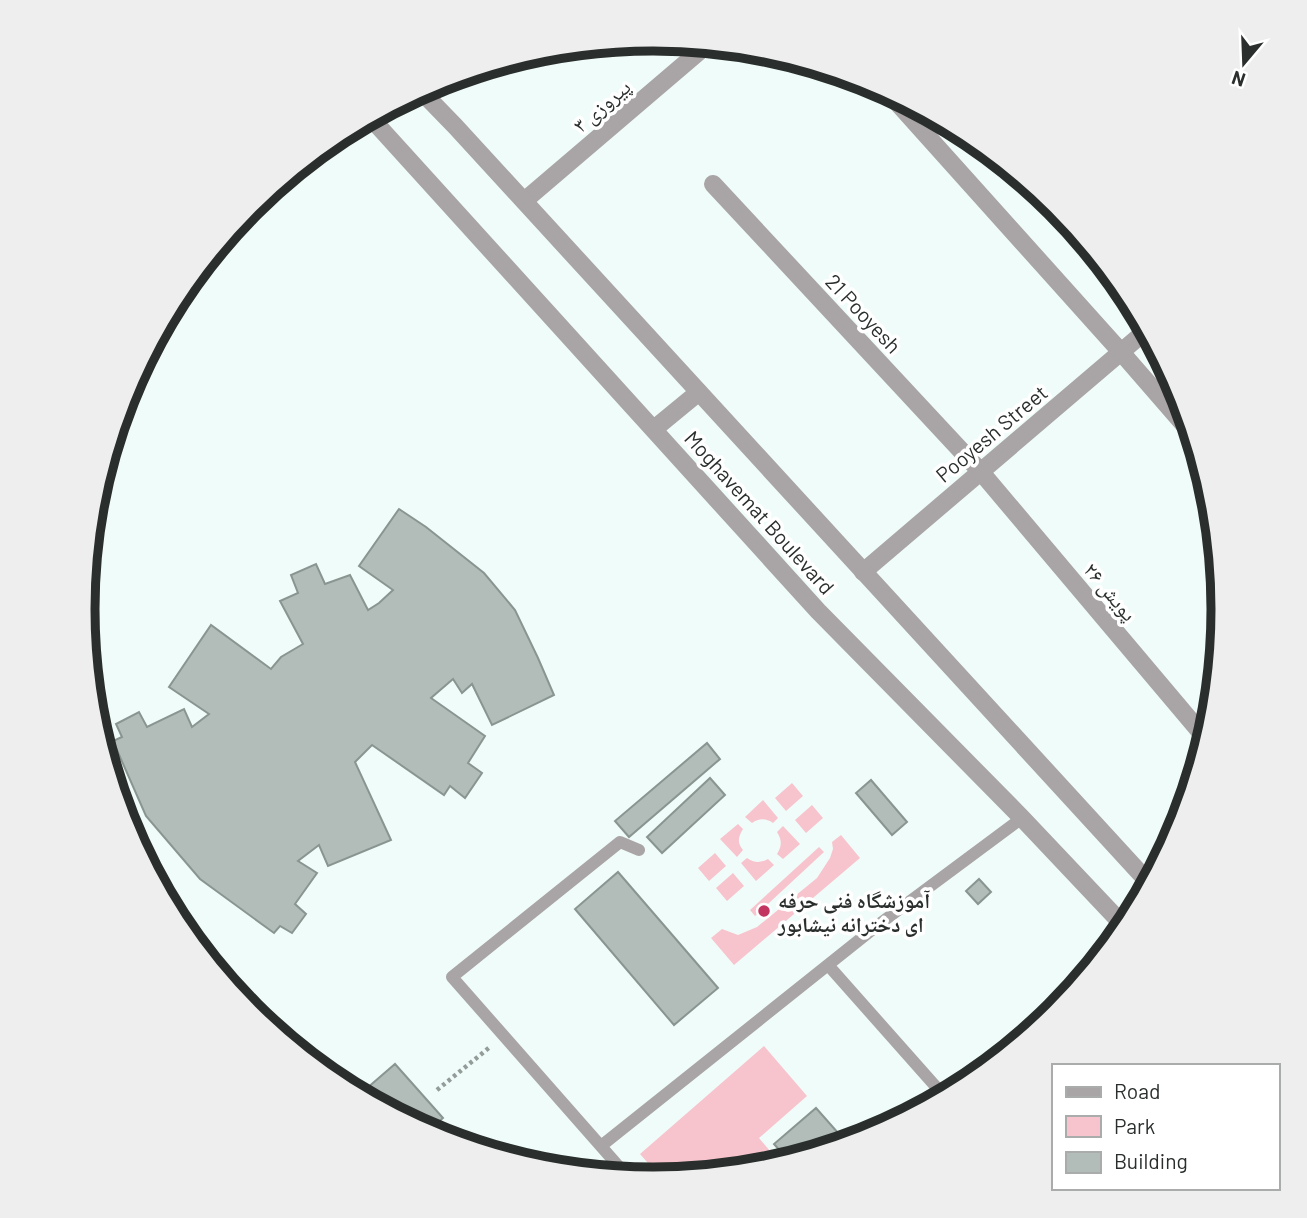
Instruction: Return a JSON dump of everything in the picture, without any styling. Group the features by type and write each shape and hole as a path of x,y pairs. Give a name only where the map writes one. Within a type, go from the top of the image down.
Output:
{"street":[{"name":"پیروزی ۳","path":"524,201 698,53"},
{"name":"Moghavemat Boulevard","path":"428,98 1143,877"},
{"path":"904,110 1177,416"},
{"name":"Moghavemat Boulevard","path":"377,124 818,611 1118,919"},
{"name":"21 Pooyesh","path":"713,184 981,472"},
{"name":"Pooyesh Street","path":"863,572 1140,336"},
{"path":"654,429 699,392"},
{"name":"پویش ۲۶","path":"981,472 1198,730"}],"lane":[{"path":"601,1146 878,925 1022,818"},
{"path":"618,1166 452,977 620,842 639,850"},
{"path":"828,965 938,1089"}],"path":[{"path":"437,1090 504,1036"}],"green space":[{"path":"792,783 803,796 786,811 775,798"},
{"path":"763,800 778,818 773,823 762,819 752,823 745,817"},
{"path":"812,805 823,818 806,833 795,820"},
{"path":"738,824 743,829 739,840 743,850 737,857 720,839"},
{"path":"783,826 800,844 783,859 777,854 781,843 777,832"},
{"path":"841,835 860,858 734,965 711,938 722,929 738,935 757,927 817,878 830,858 832,842"},
{"path":"819,847 824,852 755,916 750,910"},
{"path":"715,853 726,866 709,881 698,868"},
{"path":"747,858 758,862 768,859 774,865 756,881 741,863"},
{"path":"733,873 744,886 727,901 716,888"},
{"path":"764,1046 807,1096 759,1138 773,1154 690,1166 654,1167 640,1154"}],"building":[{"path":"399,509 484,573 515,610 554,695 492,725 472,684 462,693 453,679 431,698 485,736 468,763 482,773 465,798 450,786 444,795 372,745 355,762 391,840 328,866 319,845 298,861 317,873 295,904 306,914 292,933 280,926 274,933 200,879 146,816 113,741 122,737 116,724 139,712 147,727 184,709 192,727 209,714 169,687 211,625 271,669 281,657 303,644 280,601 298,593 291,575 316,564 325,584 350,575 368,610 379,603 393,590 359,566"},
{"path":"707,743 720,759 629,837 615,821"},
{"path":"710,778 725,795 662,853 647,837"},
{"path":"871,780 907,822 892,835 856,793"},
{"path":"618,872 718,988 674,1025 575,909"},
{"path":"979,879 991,892 978,904 966,891"},
{"path":"395,1064 443,1118 437,1124 367,1088"},
{"path":"816,1108 840,1135 781,1152 774,1144"}],"place":[{"name":"آموزشگاه فنی حرفه ای دخترانه نیشابور","path":"764,911"}]}
